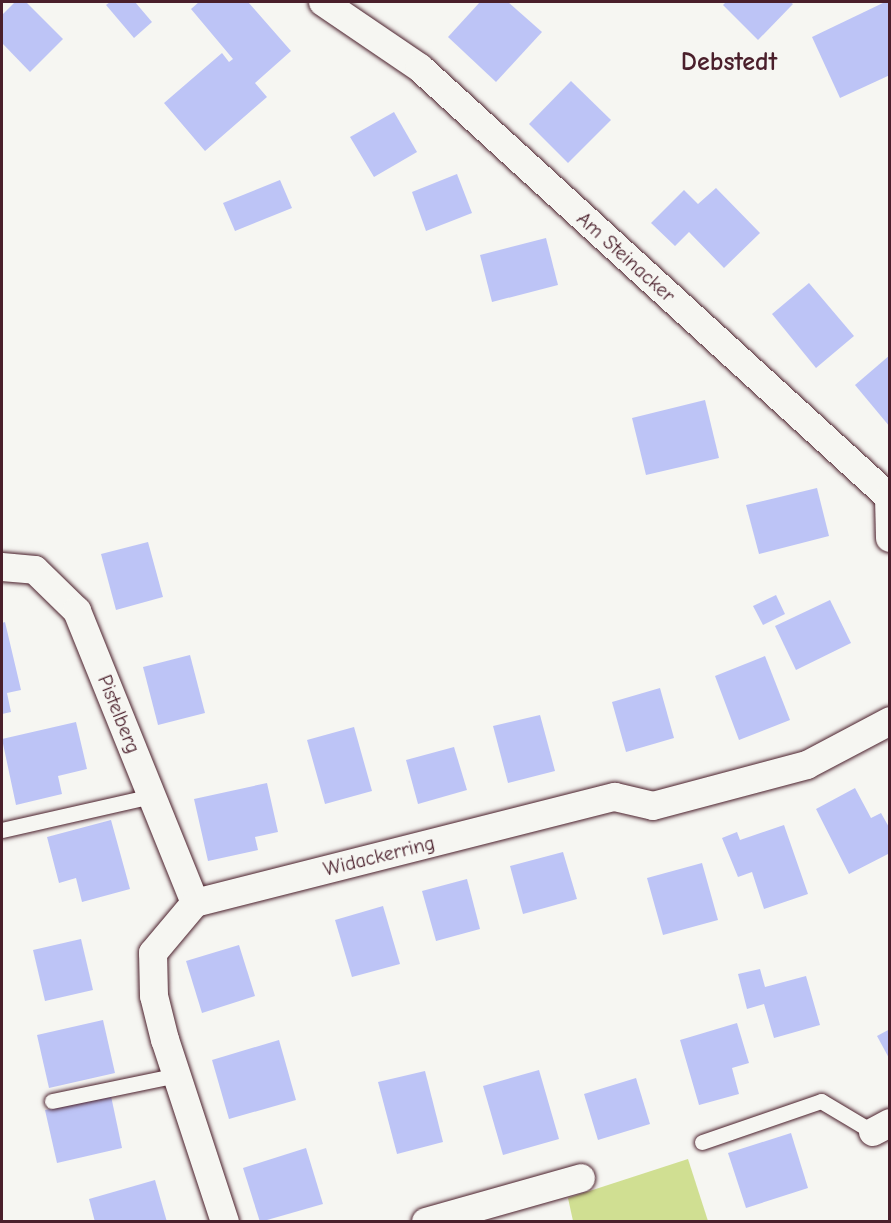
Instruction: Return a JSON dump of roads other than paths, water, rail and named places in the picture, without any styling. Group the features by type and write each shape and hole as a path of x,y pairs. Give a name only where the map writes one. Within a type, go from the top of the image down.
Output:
{"street":[{"name":"Am Steinacker","path":"323,2 420,68 889,497 890,537"},
{"name":"Pistelberg","path":"2,567 35,570 77,611 195,903"},
{"name":"Widackerring","path":"195,903 615,797 653,806 807,765 890,721"},
{"path":"195,903 153,953 154,996 177,1075 225,1221"},
{"path":"426,1221 581,1178"}],"lane":[{"path":"2,820 151,793"},
{"path":"2,830 151,793"},
{"path":"52,1101 177,1075"},
{"path":"702,1142 821,1101 881,1127"}],"district":[{"name":"Debstedt","path":"729,63"}]}
